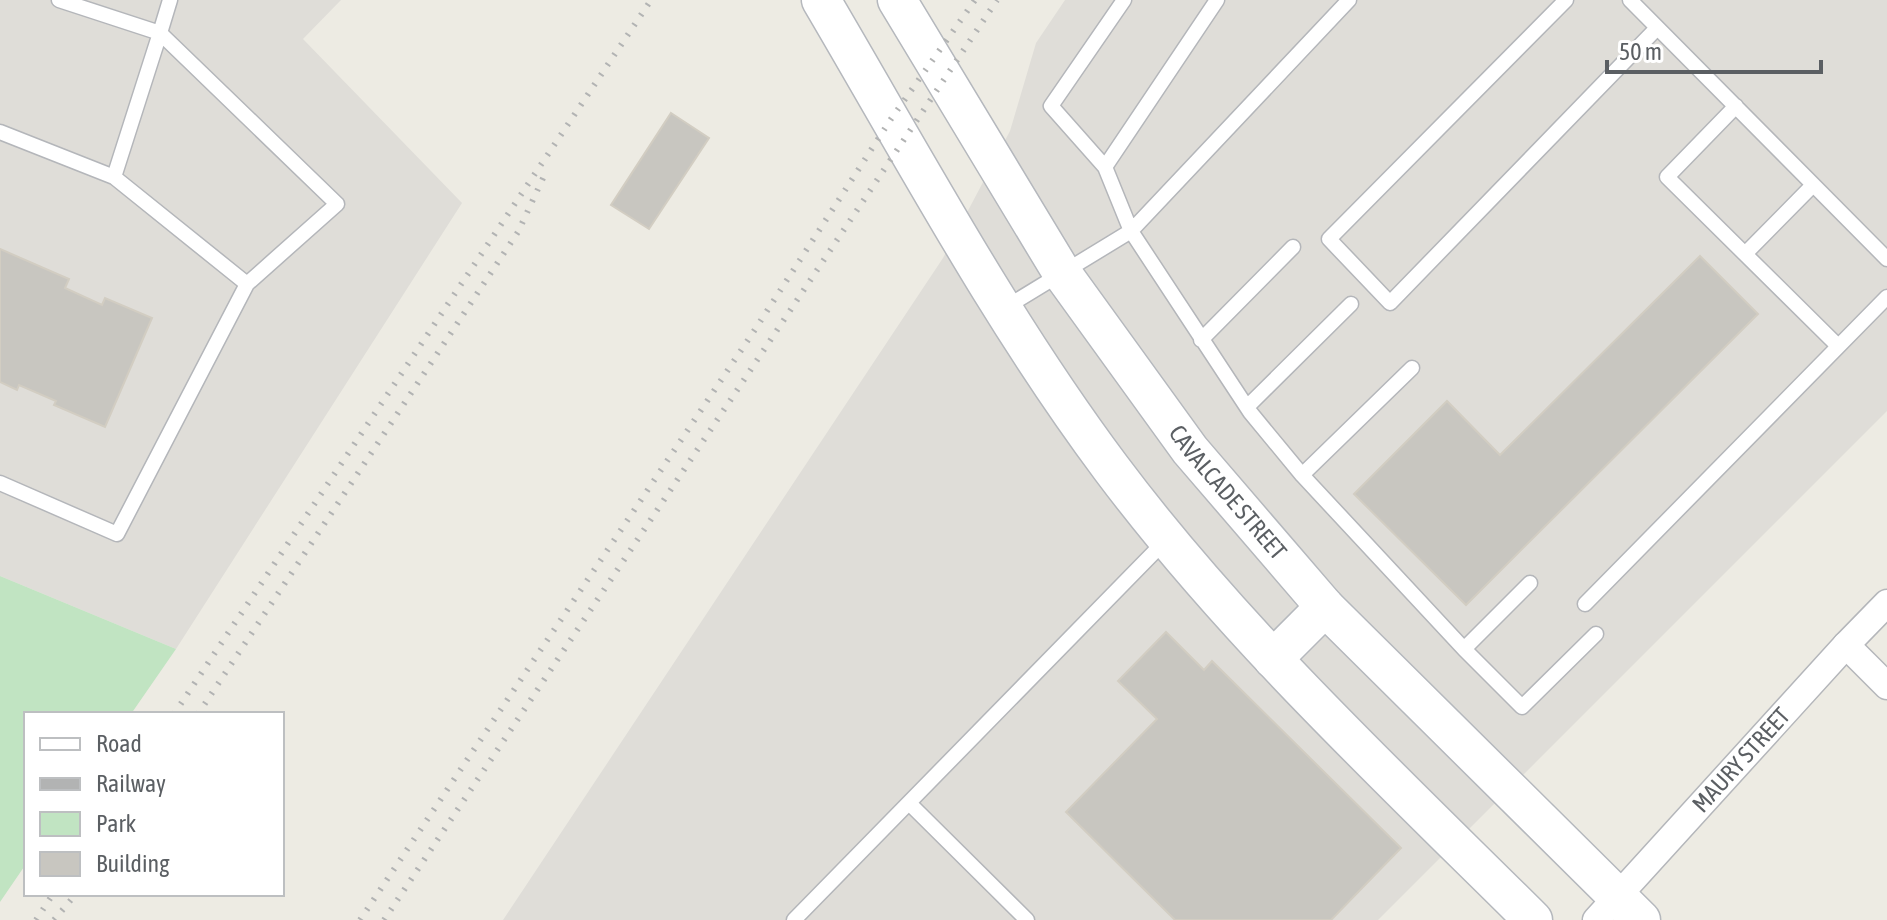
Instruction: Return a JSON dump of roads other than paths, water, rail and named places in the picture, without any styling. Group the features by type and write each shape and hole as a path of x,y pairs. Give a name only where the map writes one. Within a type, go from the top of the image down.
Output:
{"main road":[{"path":"821,0 1003,309 1102,456 1167,539 1273,659 1533,920"},
{"name":"CAVALCADE STREET","path":"897,0 1062,273 1190,450 1325,607 1618,912"},
{"path":"1273,659 1325,607"}],"street":[{"name":"MAURY STREET","path":"1618,912 1846,645 1887,603"},
{"path":"1846,645 1887,686"}],"lane":[{"path":"0,483 117,534 247,284 337,204 160,33 59,0"},
{"path":"114,177 170,0"},
{"path":"1124,0 1051,106 1105,167 1131,231 1247,407 1302,475 1522,707 1596,634"},
{"path":"1105,167 1217,0"},
{"path":"1003,309 1131,231 1349,0"},
{"path":"1566,0 1329,239 1390,303 1657,28"},
{"path":"1630,0 1887,259"},
{"path":"1736,106 1667,177 1838,346"},
{"path":"0,132 114,177 247,284"},
{"path":"1745,254 1813,185"},
{"path":"1201,340 1293,247"},
{"path":"1585,604 1887,297"},
{"path":"1247,407 1351,304"},
{"path":"1302,475 1412,368"},
{"path":"794,920 1167,539"},
{"path":"1464,649 1530,583"},
{"path":"910,804 1027,920"}],"railway":[{"path":"175,712 651,0"},
{"path":"360,920 756,328 891,119 975,0"},
{"path":"384,920 997,0"},
{"path":"199,712 518,232 544,176"},
{"path":"36,920 52,896"},
{"path":"54,920 74,896"}]}
